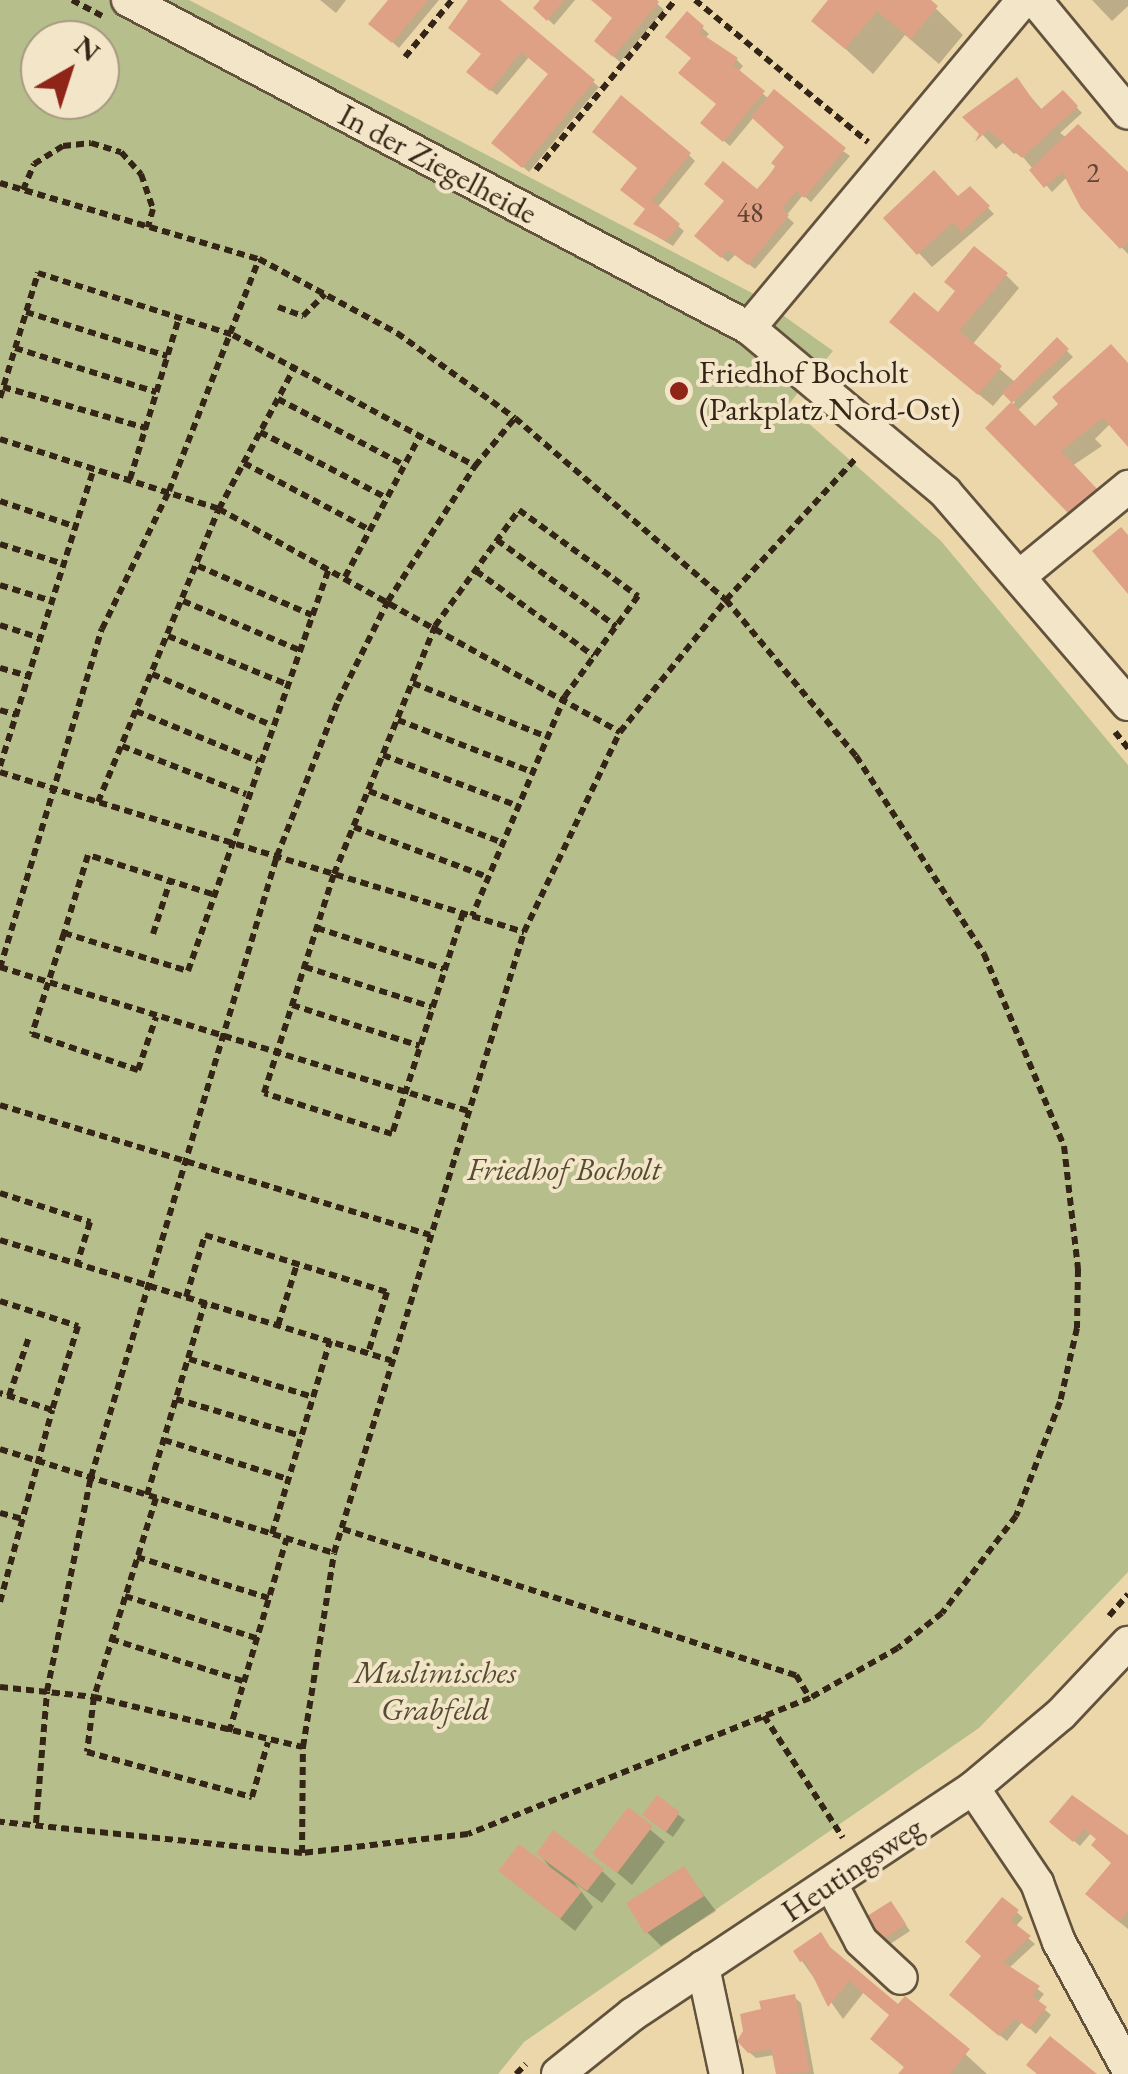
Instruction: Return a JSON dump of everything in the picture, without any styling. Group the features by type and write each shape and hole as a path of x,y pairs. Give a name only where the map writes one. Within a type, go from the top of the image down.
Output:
{"street":[{"path":"749,328 1023,0"},
{"path":"1035,0 1128,113"},
{"name":"In der Ziegelheide","path":"116,9 749,328 945,492 1021,575 1118,713"},
{"path":"1021,575 1128,487"},
{"name":"Heutingsweg","path":"558,2074 703,1967 973,1788 1061,1714 1128,1643"},
{"path":"973,1788 1037,1883 1058,1942 1128,2070"},
{"path":"831,1884 861,1941 902,1978"},
{"path":"703,1967 726,2074"}],"path":[{"path":"72,0 116,9"},
{"path":"405,57 452,0"},
{"path":"536,170 676,0"},
{"path":"695,0 888,159"},
{"path":"23,190 34,164 63,146 91,142 121,152 141,174 153,209 148,226"},
{"path":"0,183 259,259 397,333 515,418 726,600 856,756 984,954 1064,1146 1078,1269 1077,1328 1060,1402 1016,1516 942,1613 898,1648 810,1698 468,1834 302,1853 0,1822"},
{"path":"259,259 233,335 169,491 102,630 0,967 468,1110"},
{"path":"0,398 38,273 233,335 296,365 476,466"},
{"path":"278,307 304,316 325,294"},
{"path":"26,312 167,356"},
{"path":"130,479 178,318"},
{"path":"15,348 156,392"},
{"path":"98,802 219,509 296,365"},
{"path":"4,387 146,428"},
{"path":"278,398 404,465"},
{"path":"36,1824 47,1691 91,1478 182,1160 277,856 338,701 388,601 476,466 515,418"},
{"path":"260,432 387,498"},
{"path":"345,578 421,434"},
{"path":"302,1853 303,1748 334,1553 524,932 620,732 726,600 878,434"},
{"path":"0,438 219,509 566,696 620,732"},
{"path":"244,464 370,530"},
{"path":"94,468 0,769 524,932"},
{"path":"0,501 76,527"},
{"path":"463,914 392,1134 264,1093 334,874 435,626 519,510 638,596 566,696 472,916"},
{"path":"497,540 616,626"},
{"path":"0,544 64,564"},
{"path":"198,566 312,615"},
{"path":"64,932 188,972 228,841 329,568"},
{"path":"476,570 594,656"},
{"path":"0,585 52,602"},
{"path":"183,601 299,650"},
{"path":"0,625 40,638"},
{"path":"168,636 286,684"},
{"path":"0,668 28,676"},
{"path":"152,674 271,725"},
{"path":"412,683 547,737"},
{"path":"0,710 16,714"},
{"path":"136,711 258,761"},
{"path":"1118,713 1128,748"},
{"path":"398,720 532,772"},
{"path":"122,746 246,794"},
{"path":"383,754 518,806"},
{"path":"369,791 503,842"},
{"path":"354,827 488,877"},
{"path":"156,1017 138,1070 32,1034 88,855 212,894"},
{"path":"153,934 170,881"},
{"path":"317,928 445,969"},
{"path":"305,967 432,1008"},
{"path":"292,1005 420,1046"},
{"path":"0,1105 430,1234"},
{"path":"0,1194 90,1222 77,1264"},
{"path":"186,1297 206,1235 386,1292 368,1352"},
{"path":"0,1240 391,1360"},
{"path":"278,1325 297,1264"},
{"path":"0,1301 78,1326 0,1601"},
{"path":"206,1302 164,1440 137,1557 94,1697 87,1752 252,1797 268,1742"},
{"path":"10,1396 29,1337"},
{"path":"272,1534 330,1341"},
{"path":"188,1359 313,1397"},
{"path":"0,1393 52,1410"},
{"path":"176,1399 301,1436"},
{"path":"164,1440 288,1478"},
{"path":"0,1449 334,1553"},
{"path":"0,1513 22,1520"},
{"path":"343,1529 796,1675 810,1698"},
{"path":"228,1732 287,1538"},
{"path":"0,1557 11,1560"},
{"path":"137,1557 269,1598"},
{"path":"125,1596 256,1638"},
{"path":"111,1639 242,1681"},
{"path":"0,1688 94,1697 303,1748"},
{"path":"764,1716 844,1838"}],"green space":[{"name":"Friedhof Bocholt","path":"0,0 189,0 752,293 833,351 788,405 941,541 1128,765 1128,1572 979,1728 524,2042 498,2074 0,2074"}],"building":[{"path":"388,0 428,0 392,43 368,24"},
{"path":"468,0 500,0 595,80 522,168 491,143 548,74 521,52 490,91 466,72 481,54 448,28"},
{"path":"540,0 564,0 547,21 533,8"},
{"path":"591,0 659,2 613,57 594,41 612,18"},
{"path":"828,0 931,0 938,6 911,39 877,11 845,49 811,21"},
{"path":"687,11 704,26 699,32 738,58 733,65 765,91 723,142 700,123 716,104 678,73 691,58 665,37"},
{"path":"1017,77 1040,110 1063,90 1078,106 1022,158 988,130 975,142 979,134 962,117"},
{"path":"774,89 846,148 804,198 796,191 782,209 789,215 748,265 728,250 721,258 694,236 724,201 704,184 723,161 757,189 776,167 771,163 784,147 751,117"},
{"path":"621,95 691,153 652,200 680,224 666,241 633,224 645,209 620,190 637,168 592,132"},
{"path":"1078,124 1128,172 1128,242 1120,249 1081,208 1062,172 1044,188 1029,170"},
{"path":"934,170 958,196 970,186 990,206 961,232 953,222 917,255 883,218"},
{"path":"974,246 1008,273 959,331 1002,366 978,395 889,322 914,292 938,312 955,291 944,282"},
{"path":"1057,337 1069,349 1012,403 1035,426 1058,404 1052,397 1111,344 1128,363 1128,447 1103,418 1061,451 1101,493 1072,517 985,428 1011,402 1002,393"},
{"path":"1121,527 1128,535 1128,594 1092,551"},
{"path":"657,1795 680,1812 666,1832 642,1815"},
{"path":"1072,1795 1128,1835 1128,1911 1119,1922 1085,1894 1111,1863 1091,1845 1096,1839 1084,1829 1073,1842 1049,1822"},
{"path":"628,1807 653,1826 617,1873 592,1854"},
{"path":"553,1830 604,1869 587,1891 536,1854"},
{"path":"519,1844 582,1891 560,1919 498,1871"},
{"path":"684,1866 704,1896 645,1934 626,1903"},
{"path":"1002,1897 1019,1910 1010,1920 1031,1936 1003,1962 1040,1986 1032,1996 1047,2007 1029,2029 1015,2018 999,2036 949,1995 981,1956 965,1942"},
{"path":"891,1901 906,1924 882,1940 867,1916"},
{"path":"821,1932 830,1947 898,2004 905,1996 970,2049 950,2074 898,2074 904,2067 870,2039 889,2015 849,1981 828,2007 805,1960 800,1962 793,1951"},
{"path":"795,1994 810,2072 776,2074 771,2049 748,2053 737,2041 743,2031 740,2014 761,2009 759,2001"},
{"path":"1050,2036 1097,2074 1037,2074 1026,2065"}],"place":[{"name":"Friedhof Bocholt (Parkplatz Nord-Ost)","path":"679,391"}],"park label":[{"name":"Muslimisches Grabfeld","path":"435,1692"}]}
